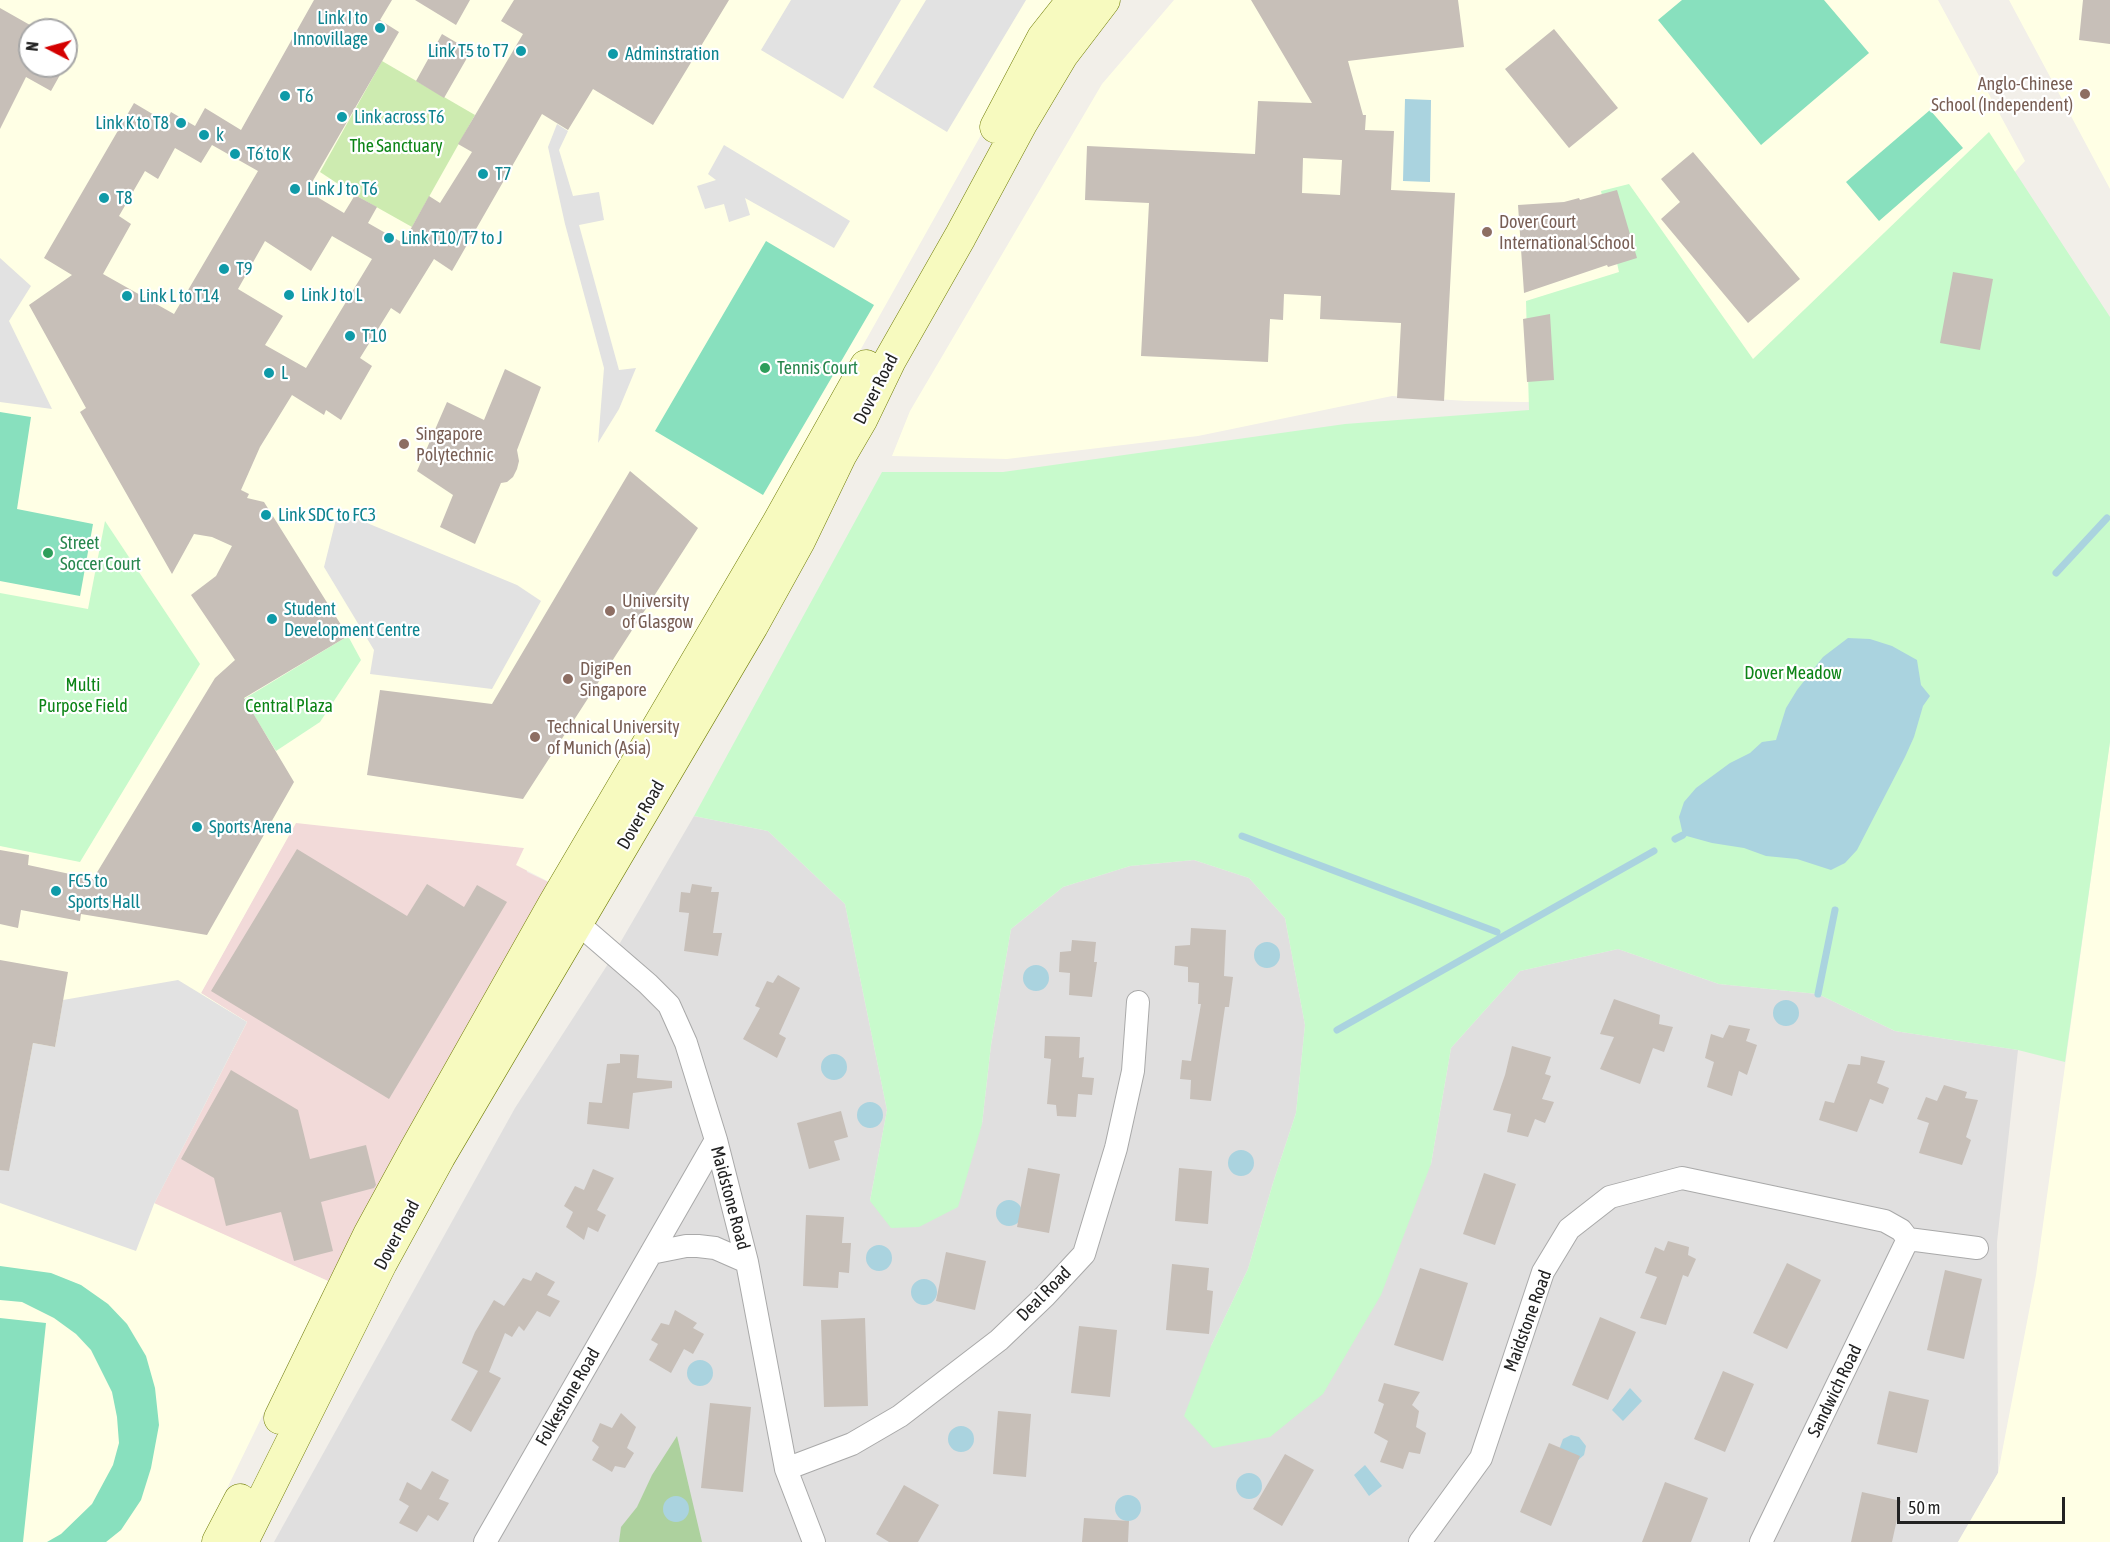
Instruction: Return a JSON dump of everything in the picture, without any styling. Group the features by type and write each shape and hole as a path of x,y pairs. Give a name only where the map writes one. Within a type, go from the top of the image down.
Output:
{"street":[{"name":"Dover Road","path":"242,1542 381,1263 566,913 886,329 1053,47 1072,0"},
{"name":"Dover Road","path":"1053,47 1104,0"},
{"name":"Dover Road","path":"218,1542 369,1235 566,913"},
{"name":"Maidstone Road","path":"566,913 669,1005 686,1043 716,1140 747,1262 786,1469 814,1542"},
{"name":"Deal Road","path":"786,1469 852,1444 900,1416 999,1340 1084,1254 1116,1148 1133,1071 1138,1002"},
{"name":"Folkestone Road","path":"485,1542 716,1140"},
{"name":"Maidstone Road","path":"1420,1542 1481,1458 1544,1272 1569,1229 1610,1197 1682,1178 1885,1221 1901,1230 1908,1239"},
{"path":"1908,1239 1977,1248"},
{"name":"Sandwich Road","path":"1761,1542 1908,1239"},
{"path":"651,1252 698,1246 715,1248 747,1262"}],"shaded area":[{"name":"Singapore Polytechnic","path":"0,0 1066,0 1036,37 559,887 516,865 524,848 296,823 201,993 247,1022 154,1203 328,1281 201,1542 0,1542"},
{"path":"791,0 901,0 843,99 761,50"},
{"path":"926,0 1026,0 947,132 873,87"},
{"name":"Dover Court International School","path":"1174,0 1938,0 2025,161 1895,302 1750,406 1466,401 1392,396 1198,436 1007,459 892,456 910,411 1102,84"},
{"name":"Anglo-Chinese School (Independent)","path":"2009,0 2110,0 2110,189"},
{"path":"557,124 568,131 559,150 573,196 599,192 604,220 579,225 619,370 636,368 619,409 598,443 604,368 565,224 548,147"},
{"path":"724,145 850,221 834,248 745,198 750,215 729,222 724,204 705,209 697,186 716,180 708,174"},
{"path":"0,258 31,286 9,321 52,409 0,402"},
{"path":"338,511 517,585 541,601 492,689 370,674 374,650 324,567"},
{"path":"2110,741 2110,1542 1958,1542 1998,1473 2036,1275"},
{"path":"694,816 768,831 845,904 887,1110 870,1201 982,1124 991,1045 1011,929 1063,887 1130,866 1194,860 1249,878 1285,918 1305,1025 1296,1113 1248,1269 1211,1346 1431,1164 1451,1048 1520,971 1618,949 1719,984 1818,994 1895,1031 2018,1050 1997,1242 1998,1473 1958,1542 274,1542 515,1108 606,967"},
{"path":"296,822 525,848 527,872 559,887 328,1281 154,1204 247,1022 201,993"},
{"path":"178,980 247,1022 154,1204 136,1251 0,1203 0,1152 12,1154 33,1043 55,1047 63,1000"}],"green space":[{"path":"1682,0 1824,0 1869,53 1761,145 1658,20"},
{"name":"The Sanctuary","path":"382,61 475,115 412,227 320,172"},
{"path":"1930,110 1963,148 1879,221 1846,182"},
{"name":"Dover Meadow","path":"1989,132 2110,317 2110,742 2065,1062 2018,1050 1895,1031 1818,994 1719,984 1618,949 1520,971 1451,1048 1431,1164 1381,1295 1323,1394 1270,1437 1213,1448 1184,1416 1211,1346 1248,1269 1296,1113 1305,1025 1285,918 1249,878 1194,860 1130,866 1063,887 1011,929 991,1045 982,1124 958,1207 919,1227 891,1228 870,1201 887,1110 845,904 768,831 694,816 882,472 1003,472 1345,424 1529,410 1526,301 1619,272 1601,191 1629,184 1753,359"},
{"name":"Tennis Court","path":"766,241 874,305 763,495 655,431"},
{"name":"Street Soccer Court","path":"0,412 31,417 17,509 93,524 80,596 0,581"},
{"name":"Multi Purpose Field","path":"105,521 200,664 80,862 0,846 0,593 88,609"},
{"name":"Central Plaza","path":"348,636 361,660 320,722 276,751 244,699"},
{"path":"0,1266 51,1273 81,1285 108,1304 127,1324 146,1356 155,1388 159,1425 151,1468 141,1500 121,1530 106,1542 47,1542 61,1534 92,1504 113,1465 119,1443 112,1392 91,1350 76,1334 54,1318 22,1302 0,1300"},
{"path":"0,1318 46,1323 23,1542 0,1542"},
{"path":"677,1436 702,1542 619,1542 621,1527 637,1507 652,1475"}],"water":[{"path":"1405,99 1431,100 1430,182 1403,181"},
{"path":"1848,638 1870,639 1892,646 1917,660 1921,685 1930,696 1923,706 1914,737 1905,757 1857,850 1845,863 1831,870 1797,859 1766,856 1744,848 1683,835 1679,817 1684,802 1696,788 1730,763 1750,753 1762,742 1776,740 1786,708 1797,690 1823,657"},
{"path":"1267,942 1276,946 1280,955 1276,964 1267,968 1258,964 1254,955 1258,946"},
{"path":"1036,965 1045,969 1049,978 1045,987 1036,991 1027,987 1023,978 1027,969"},
{"path":"1786,1000 1795,1004 1799,1013 1795,1022 1786,1026 1777,1022 1773,1013 1777,1004"},
{"path":"834,1054 843,1058 847,1067 843,1076 834,1080 825,1076 821,1067 825,1058"},
{"path":"870,1102 879,1106 883,1115 879,1124 870,1128 861,1124 857,1115 861,1106"},
{"path":"1241,1150 1250,1154 1254,1163 1250,1172 1241,1176 1232,1172 1228,1163 1232,1154"},
{"path":"1009,1200 1018,1204 1022,1213 1018,1222 1009,1226 1000,1222 996,1213 1000,1204"},
{"path":"879,1245 888,1249 892,1258 888,1267 879,1271 870,1267 866,1258 870,1249"},
{"path":"924,1279 933,1283 937,1292 933,1301 924,1305 915,1301 911,1292 915,1283"},
{"path":"700,1360 709,1364 713,1373 709,1382 700,1386 691,1382 687,1373 691,1364"},
{"path":"1630,1388 1642,1401 1623,1421 1612,1410"},
{"path":"961,1426 970,1430 974,1439 970,1448 961,1452 952,1448 948,1439 952,1430"},
{"path":"1571,1435 1579,1437 1586,1446 1584,1455 1577,1461 1559,1450 1563,1439"},
{"path":"1365,1465 1382,1486 1369,1496 1354,1475"},
{"path":"1249,1473 1258,1477 1262,1486 1258,1495 1249,1499 1240,1495 1236,1486 1240,1477"},
{"path":"1128,1495 1137,1499 1141,1508 1137,1517 1128,1521 1119,1517 1115,1508 1119,1499"},
{"path":"676,1496 685,1500 689,1509 685,1518 676,1522 667,1518 663,1509 667,1500"}],"building":[{"path":"314,0 392,0 380,20 399,32 307,191 344,213 355,195 377,207 368,223 403,243 429,196 440,203 472,152 458,144 523,34 501,21 514,0 729,0 653,125 593,89 568,130 542,114 452,271 434,259 400,314 391,308 360,358 372,366 341,420 326,410 324,415 292,395 260,447 241,490 249,494 247,498 264,502 348,636 244,698 294,782 207,935 81,914 80,921 21,910 18,928 0,924 0,850 29,855 28,865 93,879 215,678 235,660 191,595 216,576 232,546 212,537 194,534 172,574 80,412 86,408 29,305 72,275 44,258 134,103 166,122 171,112 195,126 205,108 241,130","holes":["212,145 258,171 174,314 103,274 131,224 119,216 145,171 158,179 175,148 201,163","332,236 372,259 306,368 265,345 283,316 238,289 265,241 311,271"]},
{"path":"415,0 470,0 456,25"},
{"name":"Dover Court International School","path":"1251,0 1458,0 1464,47 1348,61 1363,115 1366,115 1365,130 1394,131 1391,190 1455,193 1444,401 1397,398 1401,323 1320,319 1321,296 1284,294 1283,320 1270,319 1268,362 1141,356 1149,203 1085,200 1087,146 1255,154 1258,101 1312,103","holes":["1303,158 1342,160 1340,195 1302,193"]},
{"path":"2083,0 2110,0 2110,44 2079,40"},
{"path":"0,8 18,18 18,78 26,78 0,129"},
{"path":"1554,29 1618,108 1569,148 1505,69"},
{"path":"442,34 471,51 444,98 416,81"},
{"path":"28,78 58,78 51,91"},
{"path":"1693,152 1800,279 1748,323 1661,219 1680,202 1661,179"},
{"path":"1617,190 1637,258 1608,267 1607,265 1524,293 1518,205 1564,202 1579,198 1580,200"},
{"path":"1953,272 1993,279 1980,350 1940,343"},
{"path":"1550,314 1554,380 1527,382 1523,319"},
{"path":"505,369 541,387 517,450 519,461 517,469 513,477 501,483 475,544 440,527 453,495 417,471 447,402 484,420"},
{"path":"630,471 698,528 523,799 367,775 380,690 492,704"},
{"path":"297,849 407,916 427,884 464,907 477,885 507,902 389,1099 211,991"},
{"path":"692,884 712,887 711,892 719,892 713,933 722,933 718,956 684,951 689,913 679,912 681,892 690,893"},
{"path":"1191,928 1226,930 1224,976 1233,977 1229,1007 1225,1007 1211,1101 1190,1099 1191,1080 1180,1079 1182,1060 1191,1061 1201,1004 1198,1004 1199,983 1188,982 1188,967 1174,965 1175,946 1190,945"},
{"path":"1072,940 1096,942 1094,962 1097,962 1092,997 1069,995 1070,973 1059,972 1060,952 1071,951"},
{"path":"0,960 68,972 55,1047 33,1043 9,1171 0,1170"},
{"path":"778,975 800,988 779,1034 786,1038 777,1058 743,1039 760,1008 755,1006 767,981 773,983"},
{"path":"1614,999 1660,1015 1659,1024 1673,1027 1664,1052 1653,1048 1640,1084 1600,1069 1614,1037 1600,1034"},
{"path":"1729,1025 1750,1029 1746,1041 1757,1045 1747,1075 1739,1071 1732,1096 1707,1087 1714,1062 1705,1058 1711,1034 1723,1038"},
{"path":"1045,1036 1080,1037 1079,1058 1084,1057 1082,1077 1094,1078 1092,1095 1078,1094 1076,1117 1057,1116 1056,1105 1047,1104 1051,1059 1044,1058"},
{"path":"1512,1046 1551,1057 1545,1074 1551,1076 1542,1099 1554,1102 1545,1123 1535,1119 1528,1137 1507,1132 1511,1114 1493,1110"},
{"path":"620,1054 639,1055 637,1078 672,1081 672,1088 633,1093 629,1129 587,1124 589,1102 602,1103 607,1064 620,1063"},
{"path":"1861,1056 1885,1061 1877,1083 1889,1088 1883,1104 1870,1099 1857,1132 1819,1120 1825,1101 1834,1103 1848,1064 1860,1065"},
{"path":"231,1070 298,1110 310,1159 366,1145 376,1185 374,1188 321,1202 333,1251 294,1261 281,1212 226,1226 214,1178 181,1159"},
{"path":"1944,1085 1967,1092 1965,1098 1978,1100 1966,1137 1971,1140 1962,1165 1919,1153 1929,1123 1917,1119 1926,1097 1937,1101"},
{"path":"841,1111 848,1137 834,1141 840,1160 809,1169 797,1123"},
{"path":"1028,1168 1060,1174 1049,1233 1017,1227"},
{"path":"1179,1168 1212,1171 1208,1224 1175,1221"},
{"path":"593,1169 614,1178 597,1210 606,1215 598,1232 588,1227 584,1240 566,1227 573,1212 564,1206 575,1186 584,1190"},
{"path":"1484,1173 1516,1184 1495,1245 1463,1234"},
{"path":"806,1215 844,1217 842,1243 851,1243 849,1273 839,1272 838,1288 803,1286"},
{"path":"1668,1241 1689,1247 1688,1255 1696,1259 1688,1277 1683,1275 1666,1325 1640,1318 1657,1277 1645,1273 1655,1247 1664,1251"},
{"path":"946,1252 986,1261 975,1310 936,1301"},
{"path":"1787,1263 1821,1280 1787,1349 1753,1333"},
{"path":"1172,1264 1209,1268 1207,1290 1213,1291 1209,1334 1166,1330"},
{"path":"1420,1268 1468,1283 1443,1361 1394,1345"},
{"path":"1945,1270 1982,1279 1964,1359 1927,1350"},
{"path":"536,1272 555,1282 547,1295 560,1301 550,1317 537,1311 524,1331 519,1326 512,1337 505,1333 489,1372 501,1378 471,1432 451,1420 478,1371 462,1363 475,1332 494,1300 504,1306 523,1278 531,1281"},
{"path":"675,1310 697,1323 693,1328 704,1334 693,1354 684,1349 671,1373 649,1360 658,1344 651,1340 661,1323 669,1325"},
{"path":"1600,1317 1636,1332 1608,1400 1572,1385"},
{"path":"865,1318 868,1406 824,1407 821,1320"},
{"path":"1079,1326 1117,1330 1110,1397 1071,1393"},
{"path":"1723,1371 1754,1384 1725,1452 1694,1439"},
{"path":"1384,1383 1420,1392 1412,1405 1419,1411 1416,1427 1426,1433 1420,1454 1409,1452 1403,1469 1380,1462 1388,1441 1374,1433 1384,1404 1378,1401"},
{"path":"1889,1391 1929,1400 1917,1453 1877,1444"},
{"path":"710,1403 751,1407 743,1492 701,1488"},
{"path":"998,1411 1031,1414 1026,1477 993,1474"},
{"path":"621,1413 636,1427 627,1448 634,1453 625,1468 615,1466 612,1472 592,1460 599,1447 592,1441 600,1423 612,1428"},
{"path":"1549,1443 1580,1456 1551,1526 1520,1512"},
{"path":"1285,1454 1314,1470 1282,1526 1253,1509"},
{"path":"432,1471 449,1480 439,1499 449,1503 438,1521 428,1515 417,1532 399,1523 409,1506 399,1500 407,1482 421,1490"},
{"path":"1665,1482 1708,1498 1691,1542 1642,1542"},
{"path":"904,1485 939,1505 918,1542 889,1542 876,1534"},
{"path":"1862,1492 1901,1501 1892,1542 1851,1542"},
{"path":"1084,1518 1129,1521 1128,1542 1082,1542"}],"waterway":[{"path":"2056,573 2107,518"},
{"path":"1675,839 1683,835"},
{"path":"1242,836 1497,932"},
{"path":"1337,1030 1654,851"},
{"path":"1818,994 1835,910"}],"place":[{"name":"Link I to Innovillage","path":"380,28"},
{"name":"Link T5 to T7","path":"521,51"},
{"name":"Adminstration","path":"613,54"},
{"name":"Anglo-Chinese School (Independent)","path":"2085,94"},
{"name":"T6","path":"285,96"},
{"name":"Link across T6","path":"342,117"},
{"name":"Link K to T8","path":"181,123"},
{"name":"k","path":"204,135"},
{"name":"T6 to K","path":"235,154"},
{"name":"T7","path":"483,174"},
{"name":"Link J to T6","path":"295,189"},
{"name":"T8","path":"104,198"},
{"name":"Dover Court International School","path":"1487,232"},
{"name":"Link T10/T7 to J","path":"389,238"},
{"name":"T9","path":"224,269"},
{"name":"Link J to L","path":"289,295"},
{"name":"Link L to T14","path":"127,296"},
{"name":"T10","path":"350,336"},
{"name":"Tennis Court","path":"765,368"},
{"name":"L","path":"269,373"},
{"name":"Singapore Polytechnic","path":"404,444"},
{"name":"Link SDC to FC3","path":"266,515"},
{"name":"Street Soccer Court","path":"48,553"},
{"name":"University of Glasgow","path":"610,611"},
{"name":"Student Development Centre","path":"272,619"},
{"name":"DigiPen Singapore","path":"568,679"},
{"name":"Technical University of Munich (Asia)","path":"535,737"},
{"name":"Sports Arena","path":"197,827"},
{"name":"FC5 to Sports Hall","path":"56,891"}]}
